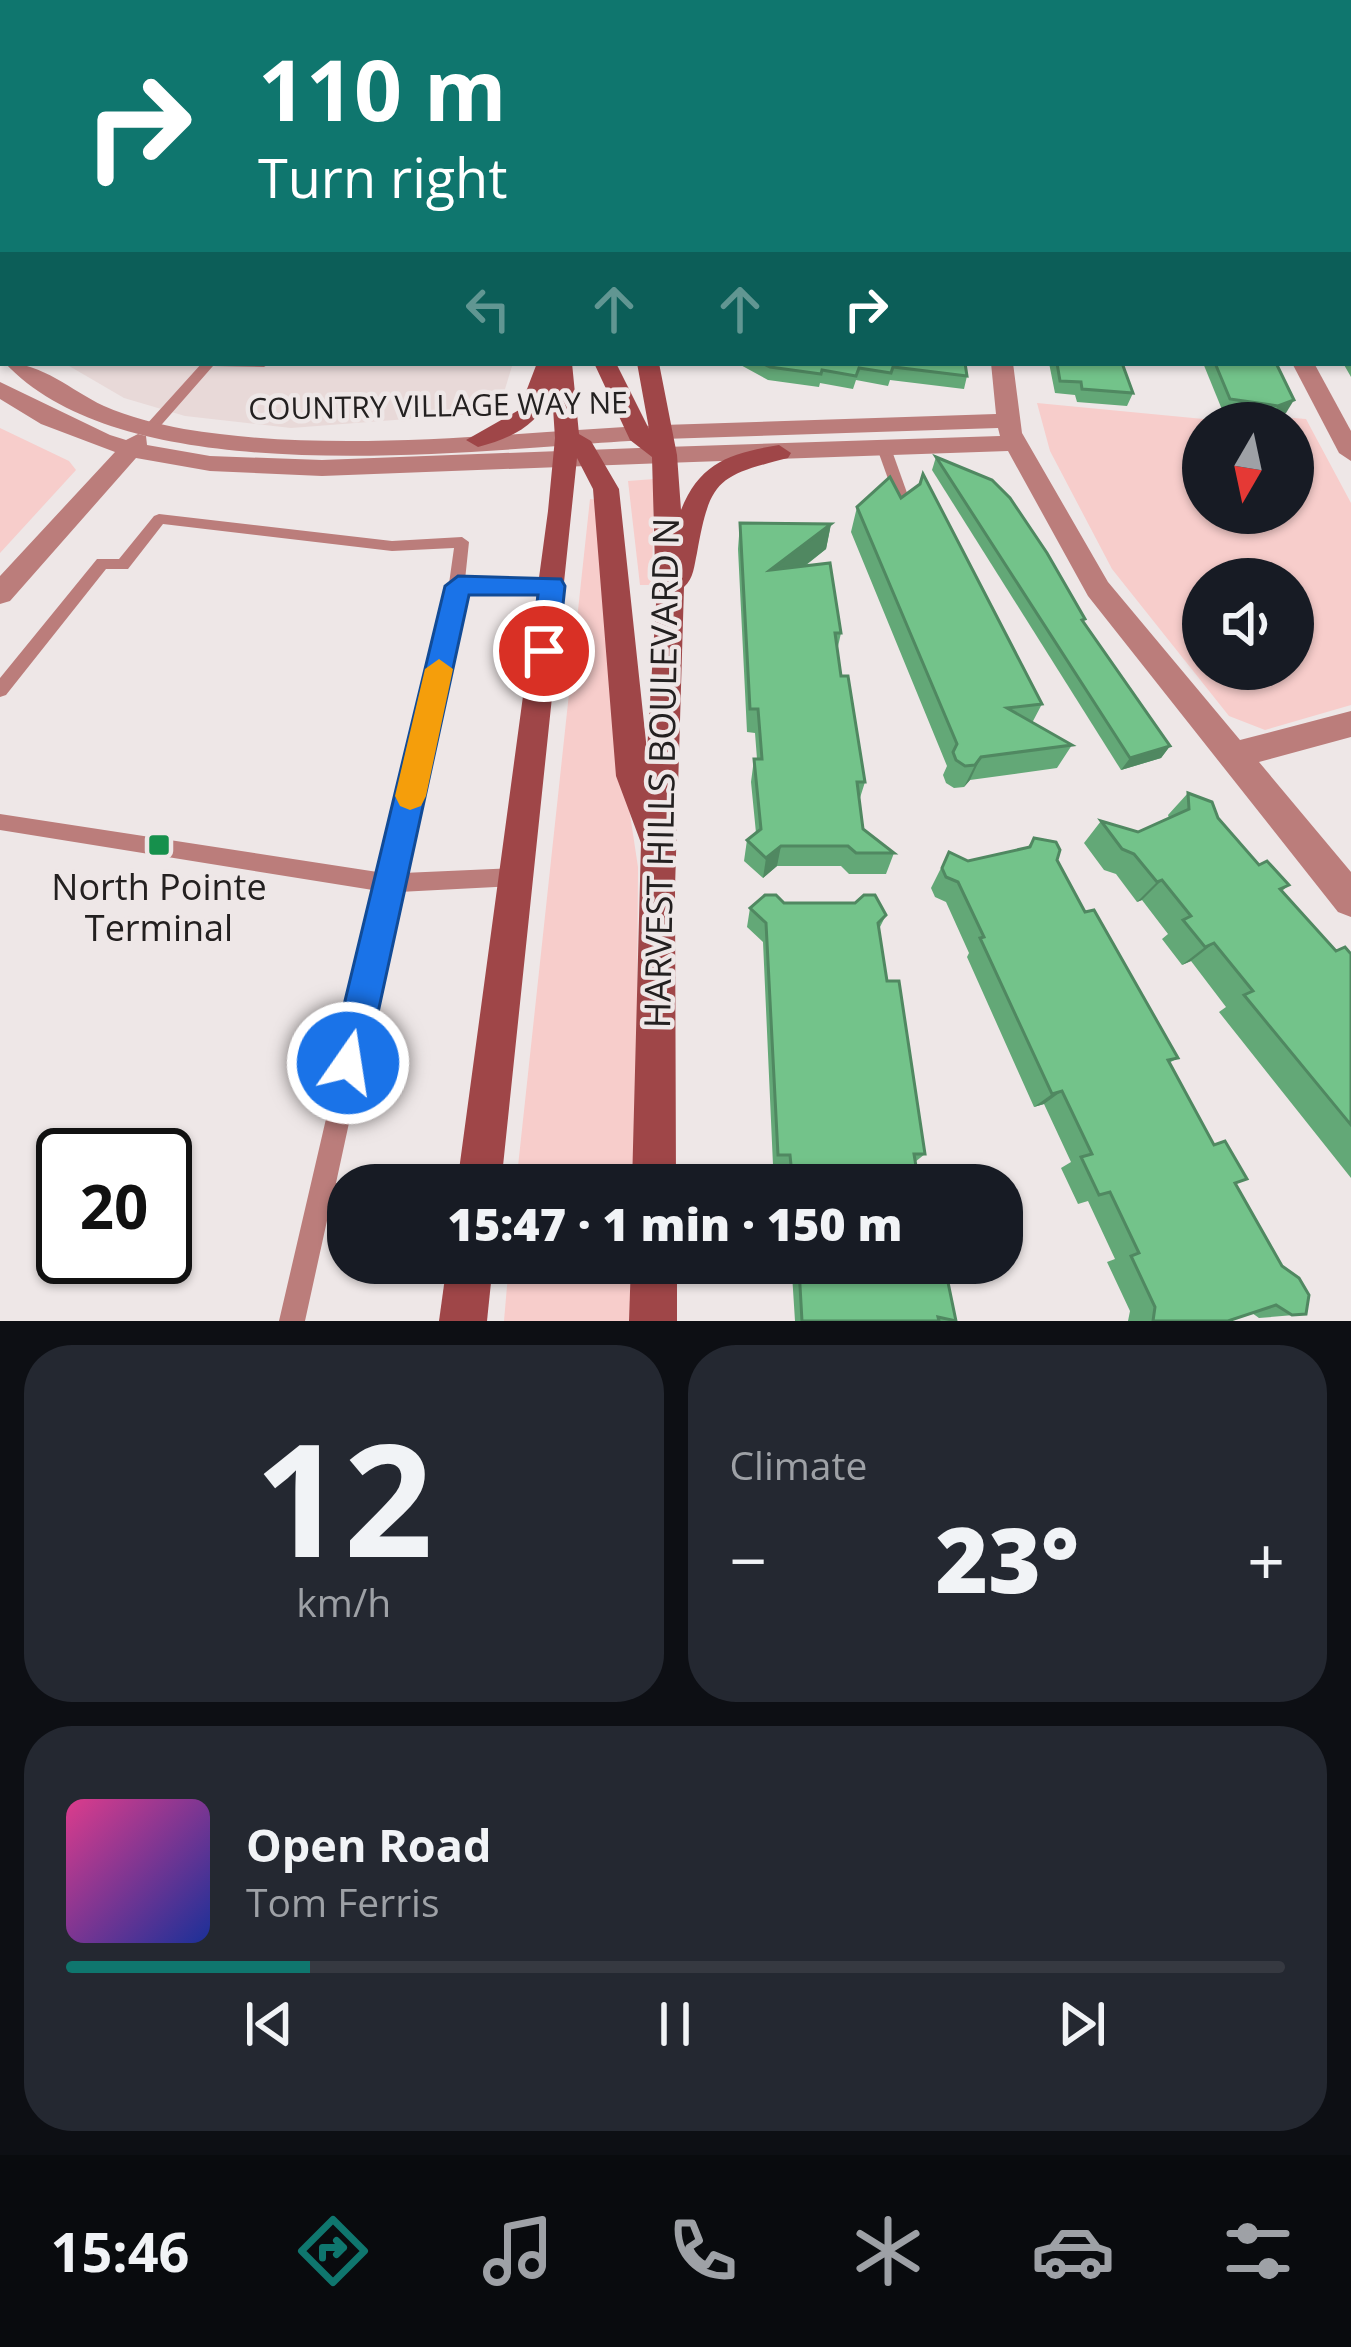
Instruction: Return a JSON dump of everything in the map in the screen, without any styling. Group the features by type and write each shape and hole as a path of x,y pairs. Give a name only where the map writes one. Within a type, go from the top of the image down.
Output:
{"main road":[{"path":"478,440 529,419 540,401 547,366"},
{"path":"482,1164 552,586 575,453 561,366"},
{"path":"606,366 655,440"},
{"name":"HARVEST HILLS BOULEVARD N","path":"648,366 668,620 658,854 654,1164"},
{"path":"575,453 606,489 633,776 658,854"},
{"path":"668,620 703,490 732,463 778,453"},
{"path":"463,1321 467,1284"},
{"path":"653,1321 654,1284"}],"street":[{"name":"COUNTRY VILLAGE WAY NE","path":"21,366 91,407 151,428 238,443 478,440 575,453 655,440"},
{"path":"1002,366 1012,432 1098,589 1351,899"},
{"path":"1305,366 1351,453"},
{"name":"COUNTRY VILLAGE WAY NE","path":"0,389 66,427 128,450 221,467 273,470 575,453 655,440"},
{"path":"0,594 151,428"},
{"path":"655,440 1012,432"},
{"path":"655,440 778,453 884,448 1012,432"},
{"path":"1237,755 1351,724"}],"lane":[{"path":"151,428 209,366"},
{"path":"884,448 904,504"},
{"path":"0,690 102,562 123,565 159,519 392,546 462,542 458,586 292,1321"},
{"path":"458,586 552,586"},
{"path":"0,822 389,883 516,877"},
{"path":"320,1195 327,1195"}],"shaded area":[{"path":"69,366 512,366 498,412 291,428 185,416 124,398"},
{"path":"1037,403 1182,417 1182,534 1314,534 1314,434 1351,503 1351,705 1265,730 1229,716 1208,690 1314,690 1314,558 1182,558 1182,657 1112,569 1050,451"},
{"path":"0,428 69,461 76,470 0,553"},
{"path":"654,479 652,585 640,585 628,481"},
{"path":"590,499 598,500 619,742 638,867 636,1164 518,1164"},
{"path":"507,1284 634,1284 633,1321 504,1321"}],"building":[{"path":"965,366 967,376 893,367 891,373 859,368 856,376 770,367"},
{"path":"1058,366 1123,366 1133,393 1082,389 1081,382 1060,381"},
{"path":"1216,366 1277,366 1294,400 1230,399"},
{"path":"936,457 992,480 1010,498 1047,553 1082,620 1170,746 1130,758"},
{"path":"923,474 1042,704 1007,708 1072,745 981,757 975,765 956,760 957,744 857,507 890,477 901,498 920,484"},
{"path":"740,523 831,524 770,570 830,563 841,633 835,633 841,676 848,676 865,782 857,782 863,829 894,853 856,853 848,846 781,846 766,858 747,840 761,829 754,759 762,759 758,709 750,709"},
{"path":"1188,793 1212,802 1218,818 1259,865 1267,861 1289,885 1280,889 1336,951 1345,947 1351,954 1351,1125 1244,995 1253,991 1214,943 1205,947 1183,920 1191,916 1162,880 1157,882 1134,854 1122,849 1101,821 1138,832 1189,809"},
{"path":"1034,838 1056,842 1057,860 1085,912 1094,910 1178,1058 1168,1060 1214,1145 1225,1141 1247,1179 1235,1183 1282,1266 1299,1278 1309,1295 1306,1314 1292,1315 1276,1305 1228,1321 1153,1321 1155,1307 1131,1256 1139,1253 1110,1192 1099,1195 1081,1157 1092,1154 1062,1091 1052,1094 958,882 946,877 942,868 949,852 968,861 1030,847"},
{"path":"765,895 776,895 784,903 855,903 864,895 875,895 886,915 878,923 887,981 899,981 925,1154 914,1154 916,1164 791,1164 790,1155 778,1155 766,923 750,908"},
{"path":"800,1284 948,1284 956,1321 938,1317 939,1321 802,1321"}],"slow traffic":[{"path":"410,796 439,669"}],"place":[{"name":"North Pointe Terminal","path":"159,845"}],"route":[{"path":"348,1063 458,586 552,586 544,651"}]}
